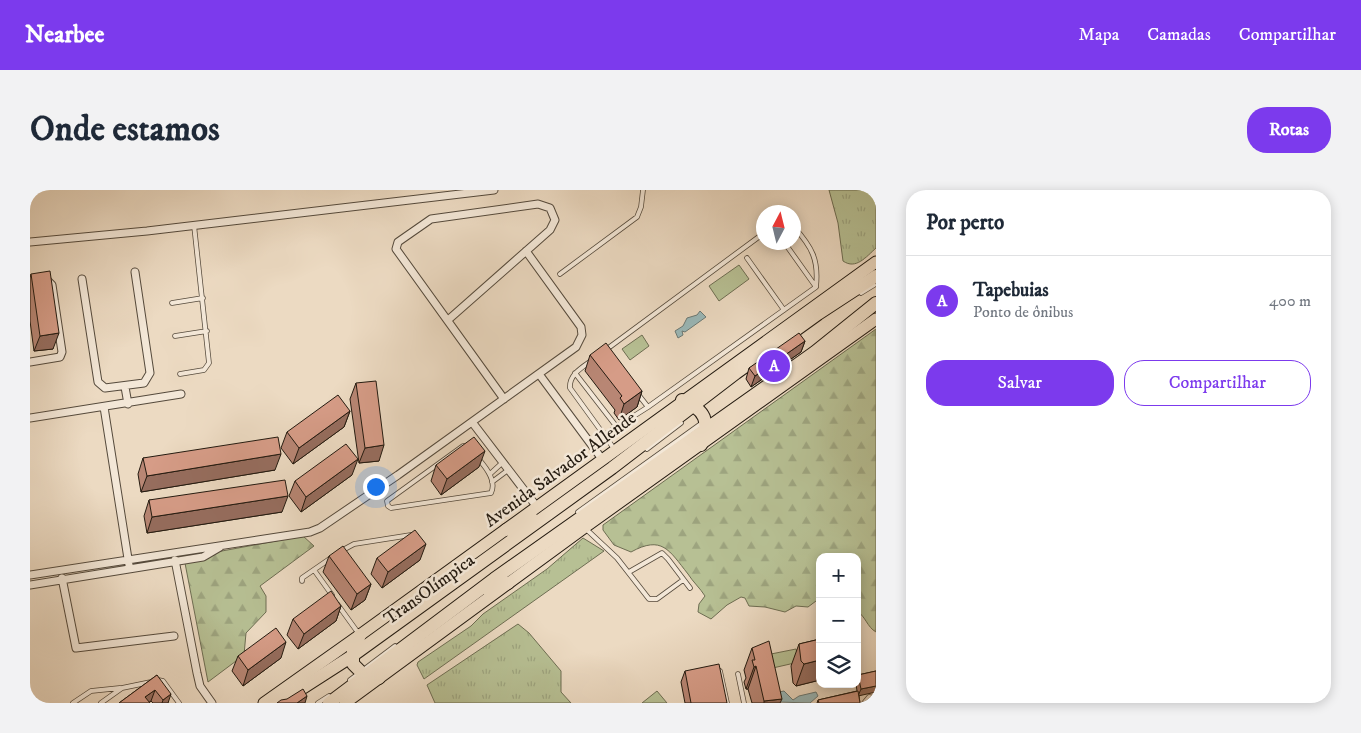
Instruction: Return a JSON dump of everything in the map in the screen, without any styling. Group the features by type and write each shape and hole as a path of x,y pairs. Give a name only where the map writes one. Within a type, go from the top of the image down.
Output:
{"highway":[{"name":"Avenida Salvador Allende","path":"329,703 357,666 691,405 811,319 876,276"},
{"name":"Avenida Salvador Allende","path":"279,703 421,633 706,425 815,352 876,303"},
{"path":"691,405 706,425 701,445"},
{"path":"506,530 519,525 604,471 612,468"},
{"path":"421,633 431,629 494,587 508,583"},
{"path":"360,636 357,666 379,678"}],"main road":[{"name":"Avenida Salvador Allende","path":"264,703 360,636 602,459 691,405 876,262"},
{"path":"345,703 585,527 876,319"}],"street":[{"path":"30,242 494,190"},
{"path":"448,320 550,230 553,224 554,212 546,206 538,204 431,219 398,242 396,249 504,399"},
{"path":"30,575 173,554 229,543 315,530 398,475 576,347 580,341 582,330 526,251"},
{"path":"82,279 98,382 106,388 125,387 144,383 150,373 135,272"},
{"path":"30,283 48,281 52,285 62,352 60,357 30,362"},
{"path":"539,374 602,459"},
{"path":"125,387 128,404"},
{"path":"30,418 128,404 181,394"},
{"path":"104,407 129,569"},
{"path":"472,422 537,507"},
{"path":"30,585 204,557 229,543"},
{"path":"173,554 196,673 200,686 212,703"},
{"path":"61,571 76,648 174,636"}],"lane":[{"path":"560,274 637,217 641,207 643,190"},
{"path":"180,374 198,371 208,366 207,331 194,225"},
{"path":"604,435 648,407 816,287 818,275 813,253 807,241 801,235"},
{"path":"600,354 756,239"},
{"path":"790,250 816,287"},
{"path":"747,258 784,310"},
{"path":"853,299 876,283"},
{"path":"576,514 680,437 706,425 827,336 876,296"},
{"path":"172,303 203,298"},
{"name":"TransOlímpica","path":"318,703 357,666 665,436 691,405 845,304"},
{"path":"176,336 207,331"},
{"path":"592,360 575,373 571,380 570,388 615,450"},
{"path":"575,373 616,426"},
{"path":"631,384 648,407"},
{"path":"464,446 467,446 490,474 492,482 491,493 391,508 387,505 387,501 464,446"},
{"path":"490,474 502,463"},
{"path":"492,482 508,470"},
{"name":"TransOlímpica","path":"407,637 568,519"},
{"path":"585,527 617,558 646,597 653,600 683,580"},
{"path":"302,581 314,570 351,545 413,536"},
{"path":"629,572 662,553 668,558 690,588"},
{"path":"314,570 360,636"},
{"name":"TransOlímpica","path":"288,703 399,643"},
{"path":"714,670 720,672 727,703"},
{"path":"738,674 744,703"},
{"path":"74,703 91,691 122,688 161,680 179,703"},
{"path":"101,703 122,688"},
{"path":"864,703 869,697 876,698"}],"green space":[{"path":"829,190 876,190 876,248 857,263 852,264 843,261 838,223"},
{"path":"739,265 749,279 719,301 709,286"},
{"path":"876,329 876,632 861,615 861,553 816,553 816,601 808,607 796,606 785,612 765,607 749,606 745,598 741,597 727,605 711,619 698,612 699,604 705,596 670,552 658,545 650,545 631,552 614,545 603,530 603,525"},
{"path":"642,335 649,346 630,360 622,349"},
{"path":"303,536 314,546 260,586 266,596 266,612 246,633 244,655 208,682 184,558"},
{"path":"583,538 604,551 424,679 417,665 418,662 471,626 483,614 547,569"},
{"path":"518,624 529,633 561,671 561,692 571,703 435,703 427,685"},
{"path":"796,649 799,662 764,670 761,656"},
{"path":"657,691 667,703 642,703"}],"water":[{"path":"700,311 706,317 685,332 682,331 683,335 678,338 675,331 683,326 687,318 697,315"},
{"path":"784,691 793,700 799,696 816,692 818,696 810,703 778,702 779,692"}],"building":[{"path":"50,271 59,333 40,336 31,274"},
{"path":"799,333 805,341 755,376 749,368"},
{"path":"606,343 642,391 624,404 620,398 622,396 590,355"},
{"path":"376,381 384,445 365,448 356,383"},
{"path":"338,395 350,411 299,448 287,432"},
{"path":"278,437 281,454 147,476 143,458"},
{"path":"474,437 485,451 447,479 436,465"},
{"path":"346,444 358,459 306,497 295,481"},
{"path":"285,480 288,496 152,517 149,500"},
{"path":"415,530 426,544 388,572 377,558"},
{"path":"343,546 371,584 357,594 329,556"},
{"path":"331,591 341,606 304,634 293,619"},
{"path":"276,628 286,642 248,670 238,656"},
{"path":"816,640 816,661 804,664 801,661 799,644"},
{"path":"769,641 782,699 764,701 756,666 754,667 752,660 755,660 752,648"},
{"path":"719,664 727,703 691,703 685,671"},
{"path":"876,671 876,686 861,689 861,674"},
{"path":"157,675 171,694 163,700 155,690 145,697 150,703 119,703"},
{"path":"303,689 307,696 297,703 277,703 287,699"},
{"path":"858,691 860,703 819,703 818,700"}],"place":[{"name":"Tapebuias","path":"774,366"}]}
